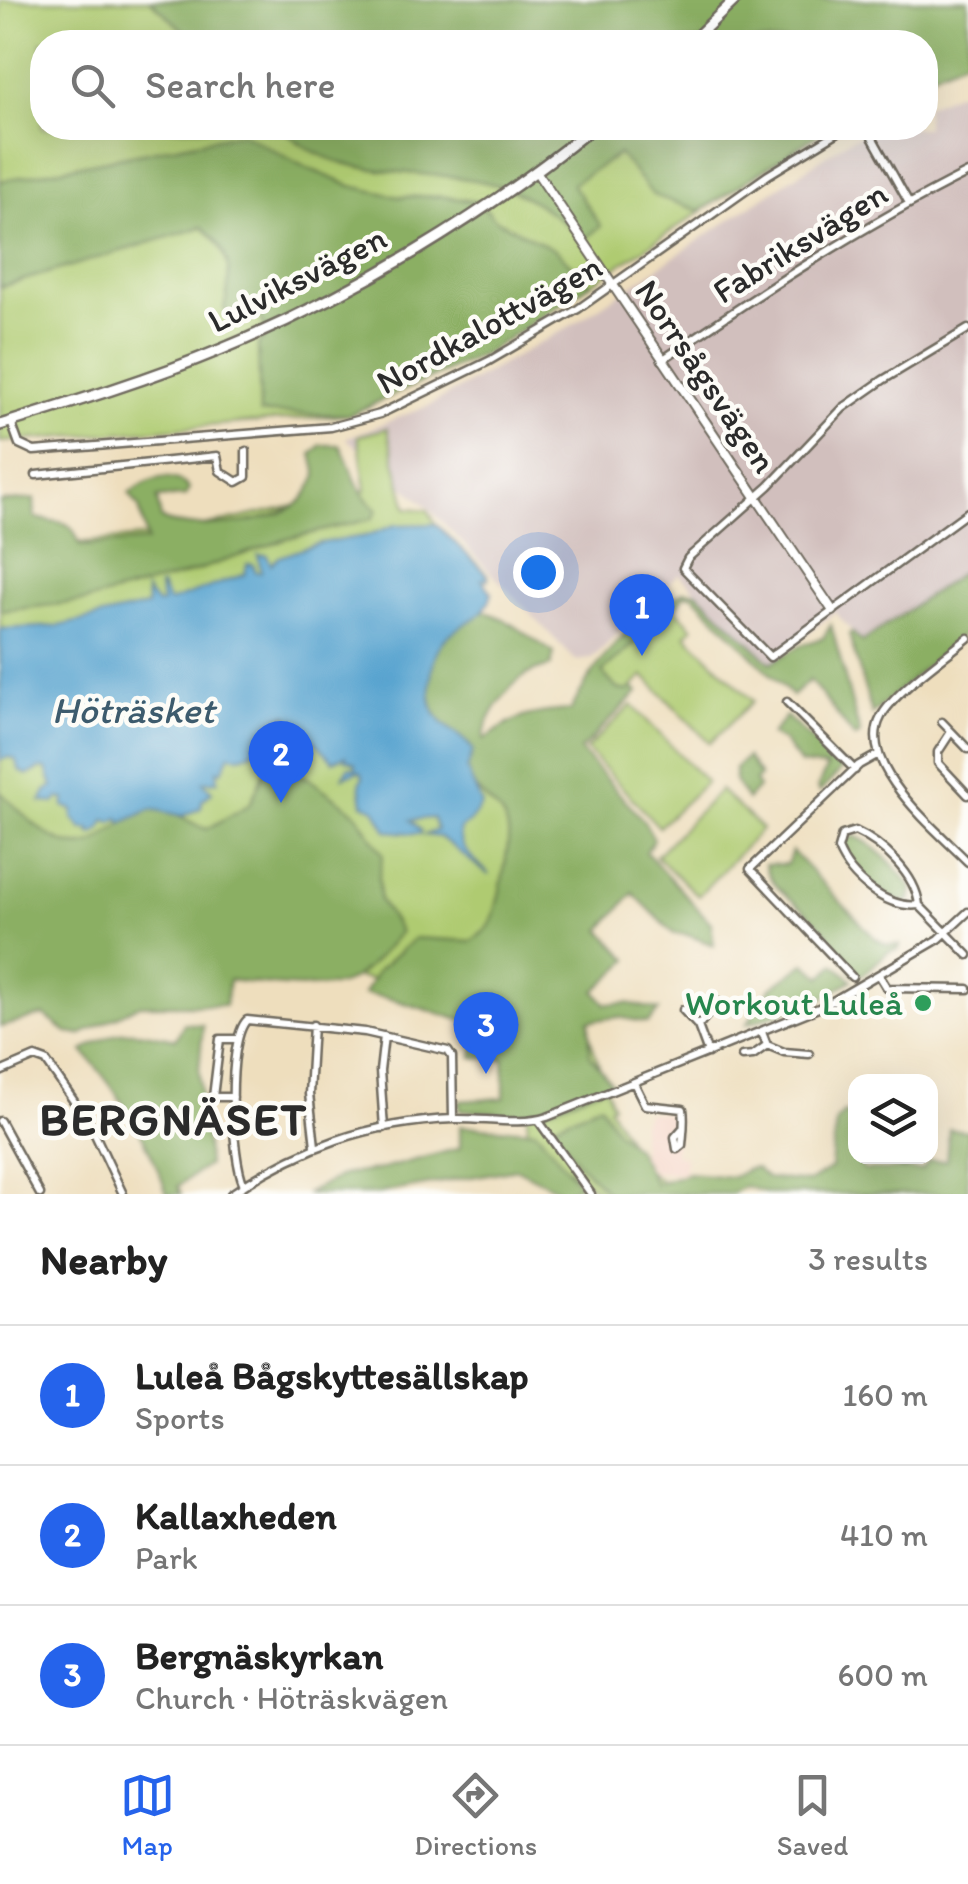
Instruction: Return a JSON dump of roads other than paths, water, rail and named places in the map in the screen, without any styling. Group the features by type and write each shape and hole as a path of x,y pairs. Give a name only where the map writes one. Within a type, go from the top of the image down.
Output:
{"main road":[{"path":"703,30 734,0"},
{"name":"Lulviksvägen","path":"0,426 162,373 288,319 406,255 536,171 576,140"}],"street":[{"name":"Nordkalottvägen","path":"12,422 19,444 34,451 331,427 380,414 524,341 612,287 768,174 825,140"},
{"path":"874,140 909,203"},
{"name":"Norrsågsvägen","path":"536,171 833,611"},
{"name":"Fabriksvägen","path":"662,360 822,253 968,173"},
{"path":"968,329 843,408 756,498 684,562 684,571 767,656 772,656 968,512"},
{"path":"36,475 217,456 220,471 237,482 246,477 246,452"},
{"path":"968,638 885,710 875,735 877,756 904,795 968,862"},
{"path":"787,702 855,770"},
{"path":"942,722 968,749"},
{"path":"951,732 938,752 938,764 968,795"},
{"path":"852,977 750,869 855,770 877,756"},
{"path":"919,906 912,880 875,844 855,831 842,835 838,843 840,856 875,892 891,904 919,906 968,955"},
{"path":"231,1194 282,1161 315,1146 384,1128 453,1119 538,1120 826,1005 946,932 968,912"},
{"path":"878,975 887,988 968,990"},
{"path":"698,1026 718,1002"},
{"path":"683,1010 698,1026 708,1053"},
{"path":"244,1185 236,1150 234,1097 238,1039 247,1020 384,1036 450,1052 453,1119"},
{"path":"314,1025 309,1094 315,1146"},
{"path":"762,1032 767,1046"},
{"path":"384,1036 380,1071 384,1128"},
{"path":"234,1097 213,1097 220,1040 238,1039"},
{"path":"742,1056 767,1046 808,1054"},
{"path":"0,1072 40,1056 48,1063 78,1104 122,1194"},
{"path":"634,1083 646,1105 684,1110 683,1128"},
{"path":"538,1120 590,1194"},
{"path":"0,1121 40,1194"}],"water":[{"name":"Höträsket","path":"436,524 488,575 488,579 482,579 492,593 487,606 441,645 434,659 430,687 438,717 473,750 467,770 482,805 460,829 460,836 465,849 489,875 440,837 425,835 437,830 433,818 411,820 420,834 387,831 375,809 363,804 360,771 343,777 349,767 356,769 355,763 346,756 333,761 309,735 299,738 287,715 279,719 279,730 286,732 287,739 282,740 279,732 272,735 268,731 261,734 264,738 256,743 254,751 239,756 230,754 222,771 217,770 218,781 203,782 212,792 202,801 201,808 183,816 152,809 122,823 119,818 105,820 93,834 73,818 73,810 64,806 65,799 41,802 53,786 47,769 28,775 20,771 15,759 0,760 0,629 58,626 147,606 146,591 157,604 162,603 161,586 169,602 245,574 247,564 261,572 258,555 267,555 271,564 279,557 320,543 366,536 395,525"}],"place":[{"name":"Luleå Bågskyttesällskap","path":"642,656"},
{"name":"Kallaxheden","path":"281,803"},
{"name":"Workout Luleå","path":"923,1003"},
{"name":"Bergnäskyrkan","path":"486,1074"}],"district":[{"name":"BERGNÄSET","path":"174,1119"}]}
